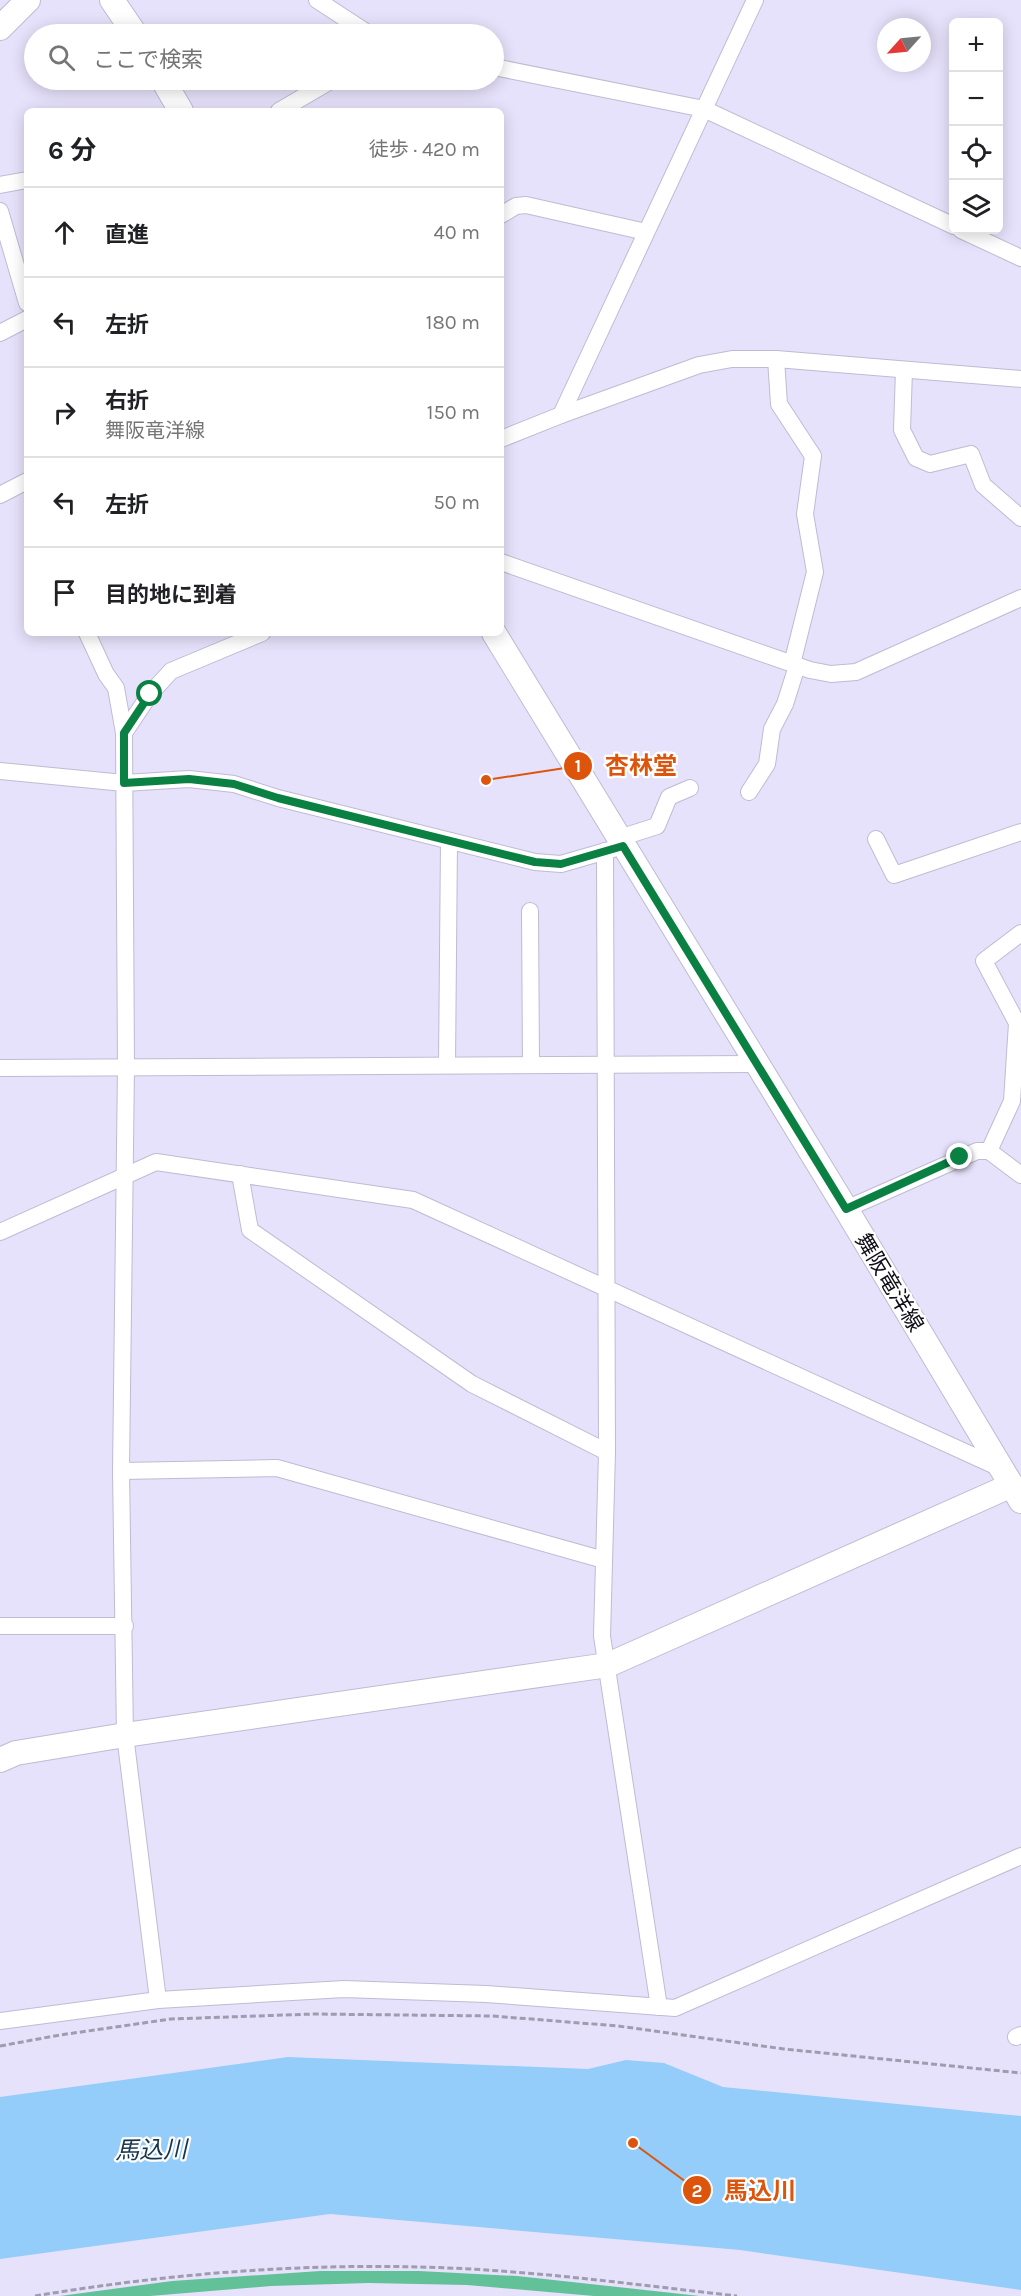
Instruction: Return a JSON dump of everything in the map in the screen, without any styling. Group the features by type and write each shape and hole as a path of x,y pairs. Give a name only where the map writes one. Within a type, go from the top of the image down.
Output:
{"street":[{"path":"0,28 28,0"},
{"path":"317,0 354,24"},
{"path":"561,415 755,0"},
{"path":"121,3 130,24"},
{"path":"504,69 704,109 949,224"},
{"path":"169,90 179,108"},
{"path":"284,108 315,90"},
{"path":"0,185 24,181"},
{"path":"504,213 516,206 526,205 646,232"},
{"path":"0,211 24,293"},
{"path":"970,234 1021,258"},
{"path":"0,333 24,321"},
{"path":"504,437 699,365 732,359 776,359 1021,380"},
{"path":"749,792 767,764 772,729 785,704 815,572 805,514 813,456 779,404 776,359"},
{"path":"904,370 902,430 916,458 930,464 971,454 983,486 1021,518"},
{"path":"0,495 24,483"},
{"path":"504,563 794,665 831,674 856,672 1021,598"},
{"path":"88,636 106,674 116,688 124,733 126,1067 121,1471 125,1735 158,2000"},
{"path":"124,733 150,694 171,671 255,636"},
{"name":"舞阪竜洋線","path":"496,636 616,845 756,1064 1014,1484"},
{"path":"0,771 124,783 189,779 234,784 278,798 449,841 535,862 561,864 616,845 657,826 669,797 690,788"},
{"path":"876,838 894,875 1021,832"},
{"path":"447,1065 449,841"},
{"path":"616,845 605,1065 607,1452 602,1636 659,2007"},
{"path":"530,911 531,1065"},
{"path":"988,1151 1012,1101 1017,1023 984,961 1021,933"},
{"path":"0,1068 756,1064"},
{"path":"846,1209 977,1151 988,1151 1021,1175"},
{"path":"0,1232 156,1162 413,1200 606,1289 1014,1484"},
{"path":"240,1174 250,1230 471,1384 607,1452"},
{"path":"121,1471 278,1468 604,1560"},
{"path":"0,1760 16,1753 125,1735 608,1665 1014,1484"},
{"path":"0,1626 125,1626"},
{"path":"0,2021 158,2000 344,1989 486,1994 675,2008 1021,1856"}],"path":[{"path":"0,2046 171,2019 314,2014 493,2016 618,2026 784,2049 1021,2073"},
{"path":"670,2033 671,2028"},
{"path":"35,2296 123,2282 221,2272 369,2266 517,2272 737,2296"}],"green space":[{"path":"320,2271 419,2271 517,2276 700,2296 594,2296 467,2285 369,2283 271,2286 150,2296 60,2296 172,2281"}],"water":[{"path":"288,2057 588,2069 626,2060 664,2063 723,2087 1021,2116 1021,2290 740,2250 330,2214 0,2259 0,2097"}],"place":[{"name":"杏林堂","path":"486,780"},
{"name":"馬込川","path":"633,2143"}],"route":[{"path":"150,694 124,733 124,783 189,779 234,784 278,798 535,862 561,864 623,846 846,1209 960,1157"}]}
